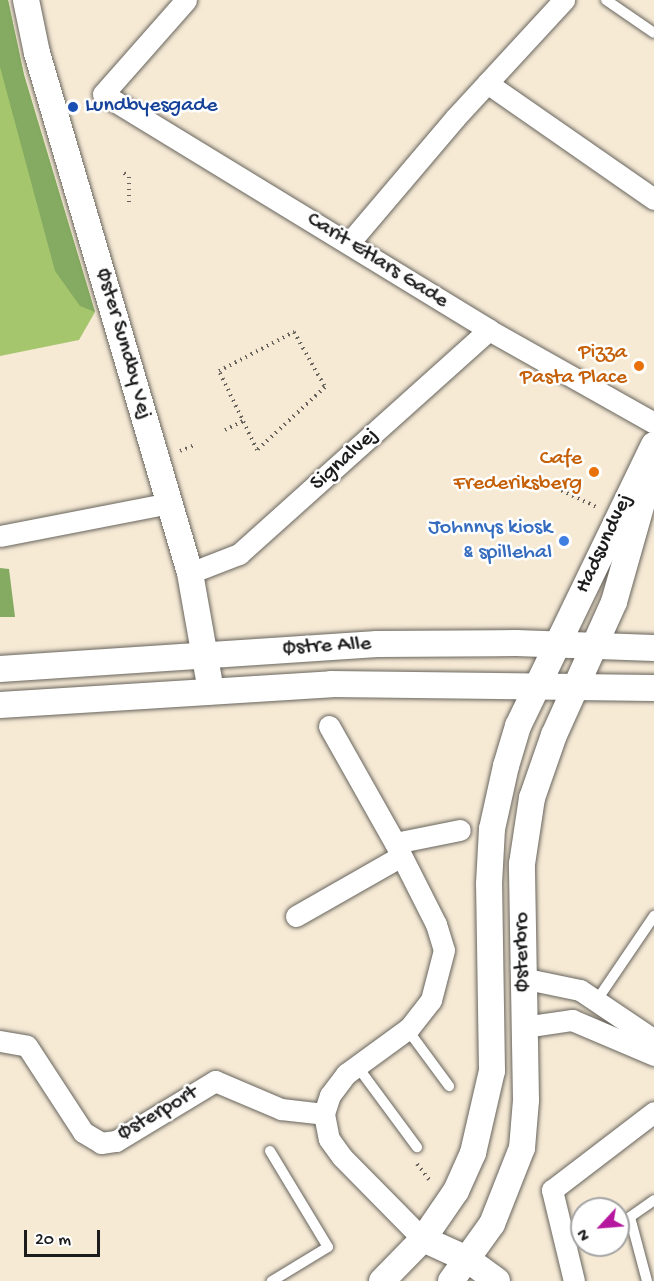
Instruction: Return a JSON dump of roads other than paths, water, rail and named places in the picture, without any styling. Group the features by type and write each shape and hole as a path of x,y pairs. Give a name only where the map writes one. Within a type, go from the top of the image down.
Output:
{"street":[{"name":"Øster Sundby Vej","path":"26,0 37,53 189,573 207,655 211,691"},
{"name":"Carit Etlars Gade","path":"186,0 103,94 489,330 654,423"},
{"path":"349,243 487,83 564,0"},
{"path":"487,83 654,199"},
{"name":"Signalvej","path":"189,573 239,554 489,330"},
{"name":"Hadsundvej","path":"558,644 616,516 654,445"},
{"name":"Hadsundvej","path":"594,645 614,602 650,487 654,460"},
{"path":"0,536 170,503"},
{"name":"Østre Alle","path":"0,669 377,644 558,644 654,648"},
{"name":"Østerbro","path":"423,1239 456,1191 483,1123 492,1071 488,920 492,829 515,736 558,644"},
{"name":"Østerbro","path":"324,1114 329,1139 342,1157 423,1239 451,1281 502,1203 522,1148 526,1100 522,978 526,826 540,770 594,645"},
{"name":"Østre Alle","path":"0,705 331,684 654,688"},
{"path":"324,1114 330,1095 357,1066 407,1029 431,1000 444,950 436,924 398,849 329,726"},
{"path":"297,916 398,849 460,830"},
{"path":"522,978 580,990 654,1040"},
{"path":"524,1027 572,1020 654,1054"},
{"name":"Østerport","path":"0,1041 27,1046 82,1132 101,1143 116,1141 215,1081 281,1109 324,1114"},
{"path":"574,1281 552,1190 654,1112"},
{"path":"381,1281 423,1239"},
{"name":"Østerbro","path":"423,1239 467,1258 497,1281"}],"lane":[{"path":"606,0 654,33"},
{"path":"597,1000 654,916"},
{"path":"407,1029 449,1086"},
{"path":"357,1066 417,1147"},
{"path":"270,1150 328,1247 272,1281"},
{"path":"647,1281 630,1217 654,1200"}],"place":[{"name":"Lundbyesgade","path":"73,107"},
{"name":"Pizza Pasta Place","path":"639,366"},
{"name":"Cafe Frederiksberg","path":"594,472"},
{"name":"Johnnys kiosk & spillehal","path":"564,541"}]}
